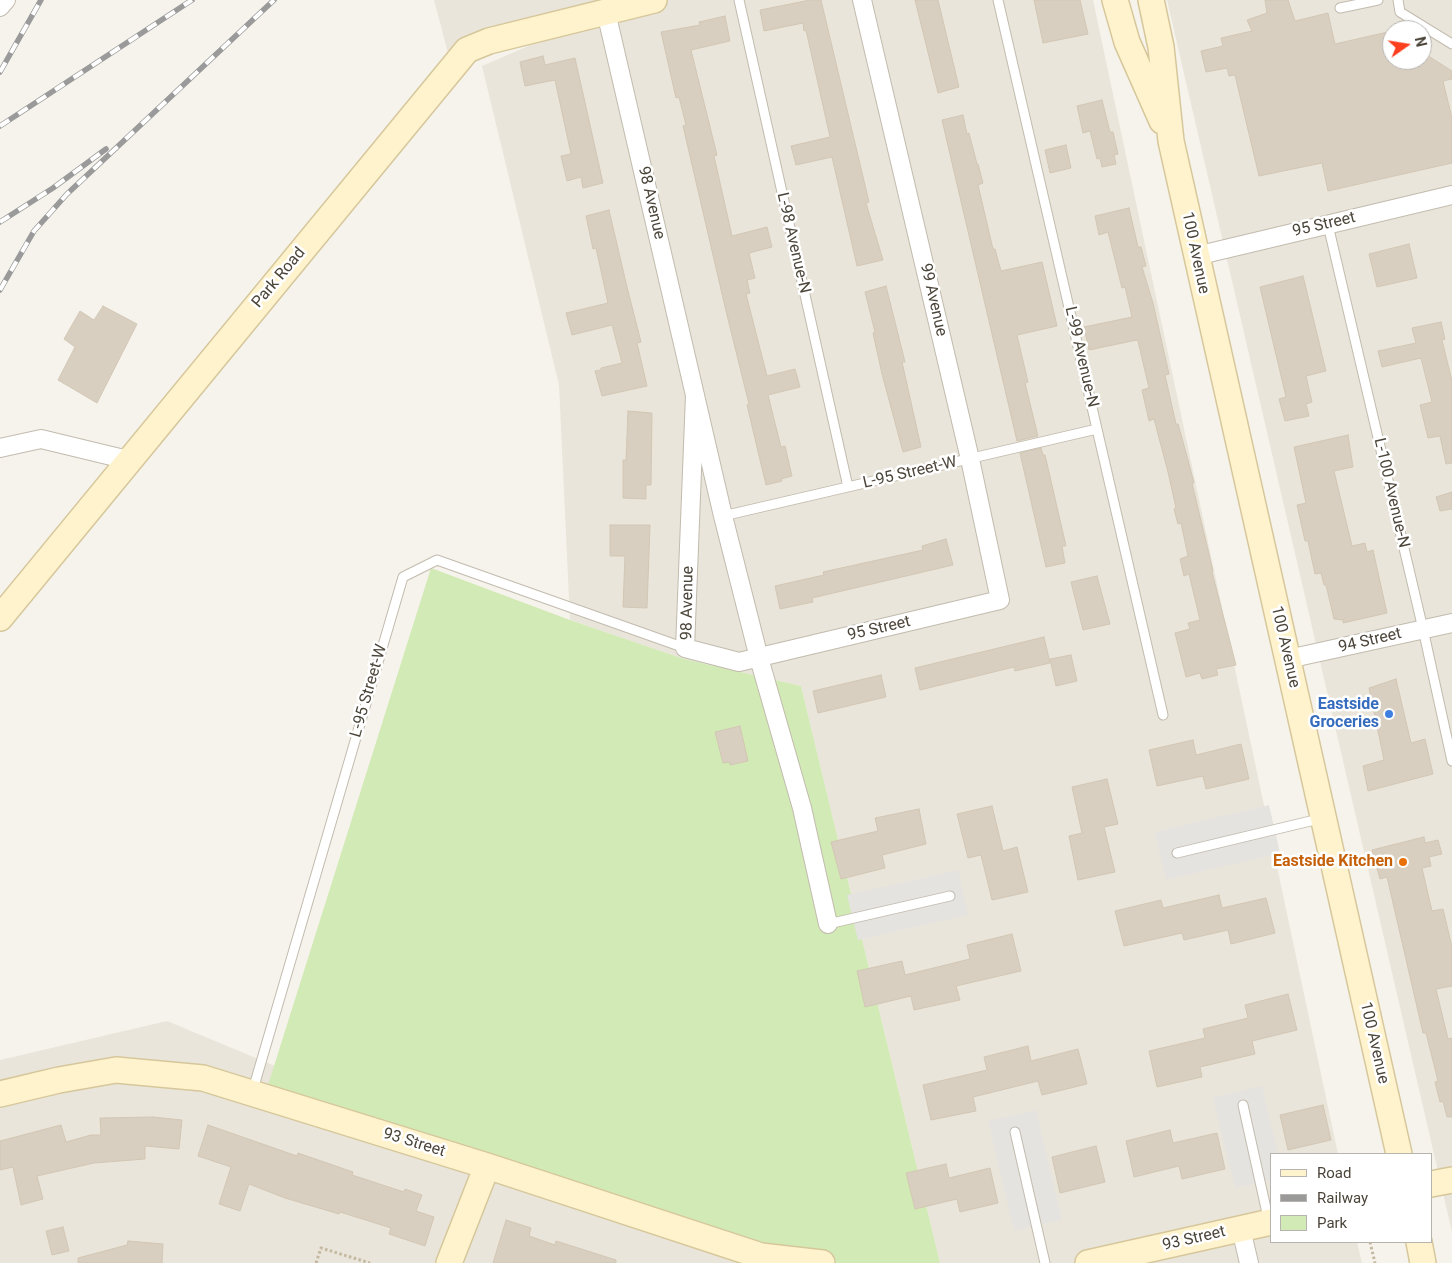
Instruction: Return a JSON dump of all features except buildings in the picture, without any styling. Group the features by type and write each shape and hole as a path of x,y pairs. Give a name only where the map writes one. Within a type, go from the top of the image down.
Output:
{"street":[{"path":"0,7 6,0"},
{"name":"Park Road","path":"0,618 467,50 488,41 654,0"},
{"name":"99 Avenue","path":"862,0 970,459 1000,600"},
{"name":"100 Avenue","path":"1115,0 1127,42 1171,141"},
{"name":"100 Avenue","path":"1151,0 1161,46 1171,141 1399,1153"},
{"name":"98 Avenue","path":"606,12 723,516 759,658 802,808 828,924"},
{"name":"95 Street","path":"1196,256 1452,195"},
{"name":"98 Avenue","path":"696,395 685,648 739,662 759,658"},
{"path":"0,448 41,439 128,460"},
{"name":"95 Street","path":"759,658 1000,600"},
{"name":"94 Street","path":"1288,659 1452,623"},
{"name":"93 Street","path":"0,1094 59,1080 116,1070 203,1078 487,1166 759,1259 822,1263"},
{"path":"449,1263 487,1166"},
{"path":"1432,1184 1452,1180"},
{"name":"93 Street","path":"1088,1263 1270,1222"},
{"path":"1241,1229 1249,1263"},
{"path":"1419,1243 1423,1263"}],"lane":[{"name":"L-98 Avenue-N","path":"739,0 848,487"},
{"name":"L-99 Avenue-N","path":"998,0 1163,715"},
{"path":"1340,8 1378,0"},
{"path":"1398,0 1400,12 1452,44"},
{"name":"L-100 Avenue-N","path":"1328,224 1452,761"},
{"name":"L-95 Street-W","path":"723,516 1097,429"},
{"name":"L-95 Street-W","path":"252,1093 403,577 437,560 685,648"},
{"path":"1177,853 1323,818"},
{"path":"828,924 950,896"},
{"path":"1243,1105 1270,1222"},
{"path":"1014,1132 1045,1263"}],"path":[{"path":"1370,1243 1375,1263"},
{"path":"316,1263 321,1248 370,1263"}],"shaded area":[{"path":"434,0 1093,0 1338,1153 1270,1153 1270,1243 1357,1243 1362,1263 940,1263 801,686 684,659 570,620 559,385 482,66 602,14 489,41 452,68"},
{"path":"1167,0 1452,0 1452,1232"},
{"path":"1269,805 1280,853 1166,880 1155,832"},
{"path":"958,870 968,915 858,940 847,895"},
{"path":"167,1021 748,1263 0,1263 0,1060"},
{"path":"1262,1086 1278,1153 1270,1153 1270,1180 1235,1188 1213,1098"},
{"path":"1036,1110 1062,1220 1014,1231 988,1121"}],"green space":[{"path":"431,568 570,620 684,659 801,686 940,1263 747,1263 268,1085"}],"railway":[{"path":"0,72 41,0"},
{"path":"0,126 192,0"},
{"path":"0,290 34,231 67,194 274,0"},
{"path":"0,222 53,188 106,149"}],"place":[{"name":"Eastside Groceries","path":"1389,714"},
{"name":"Eastside Kitchen","path":"1403,862"}]}
